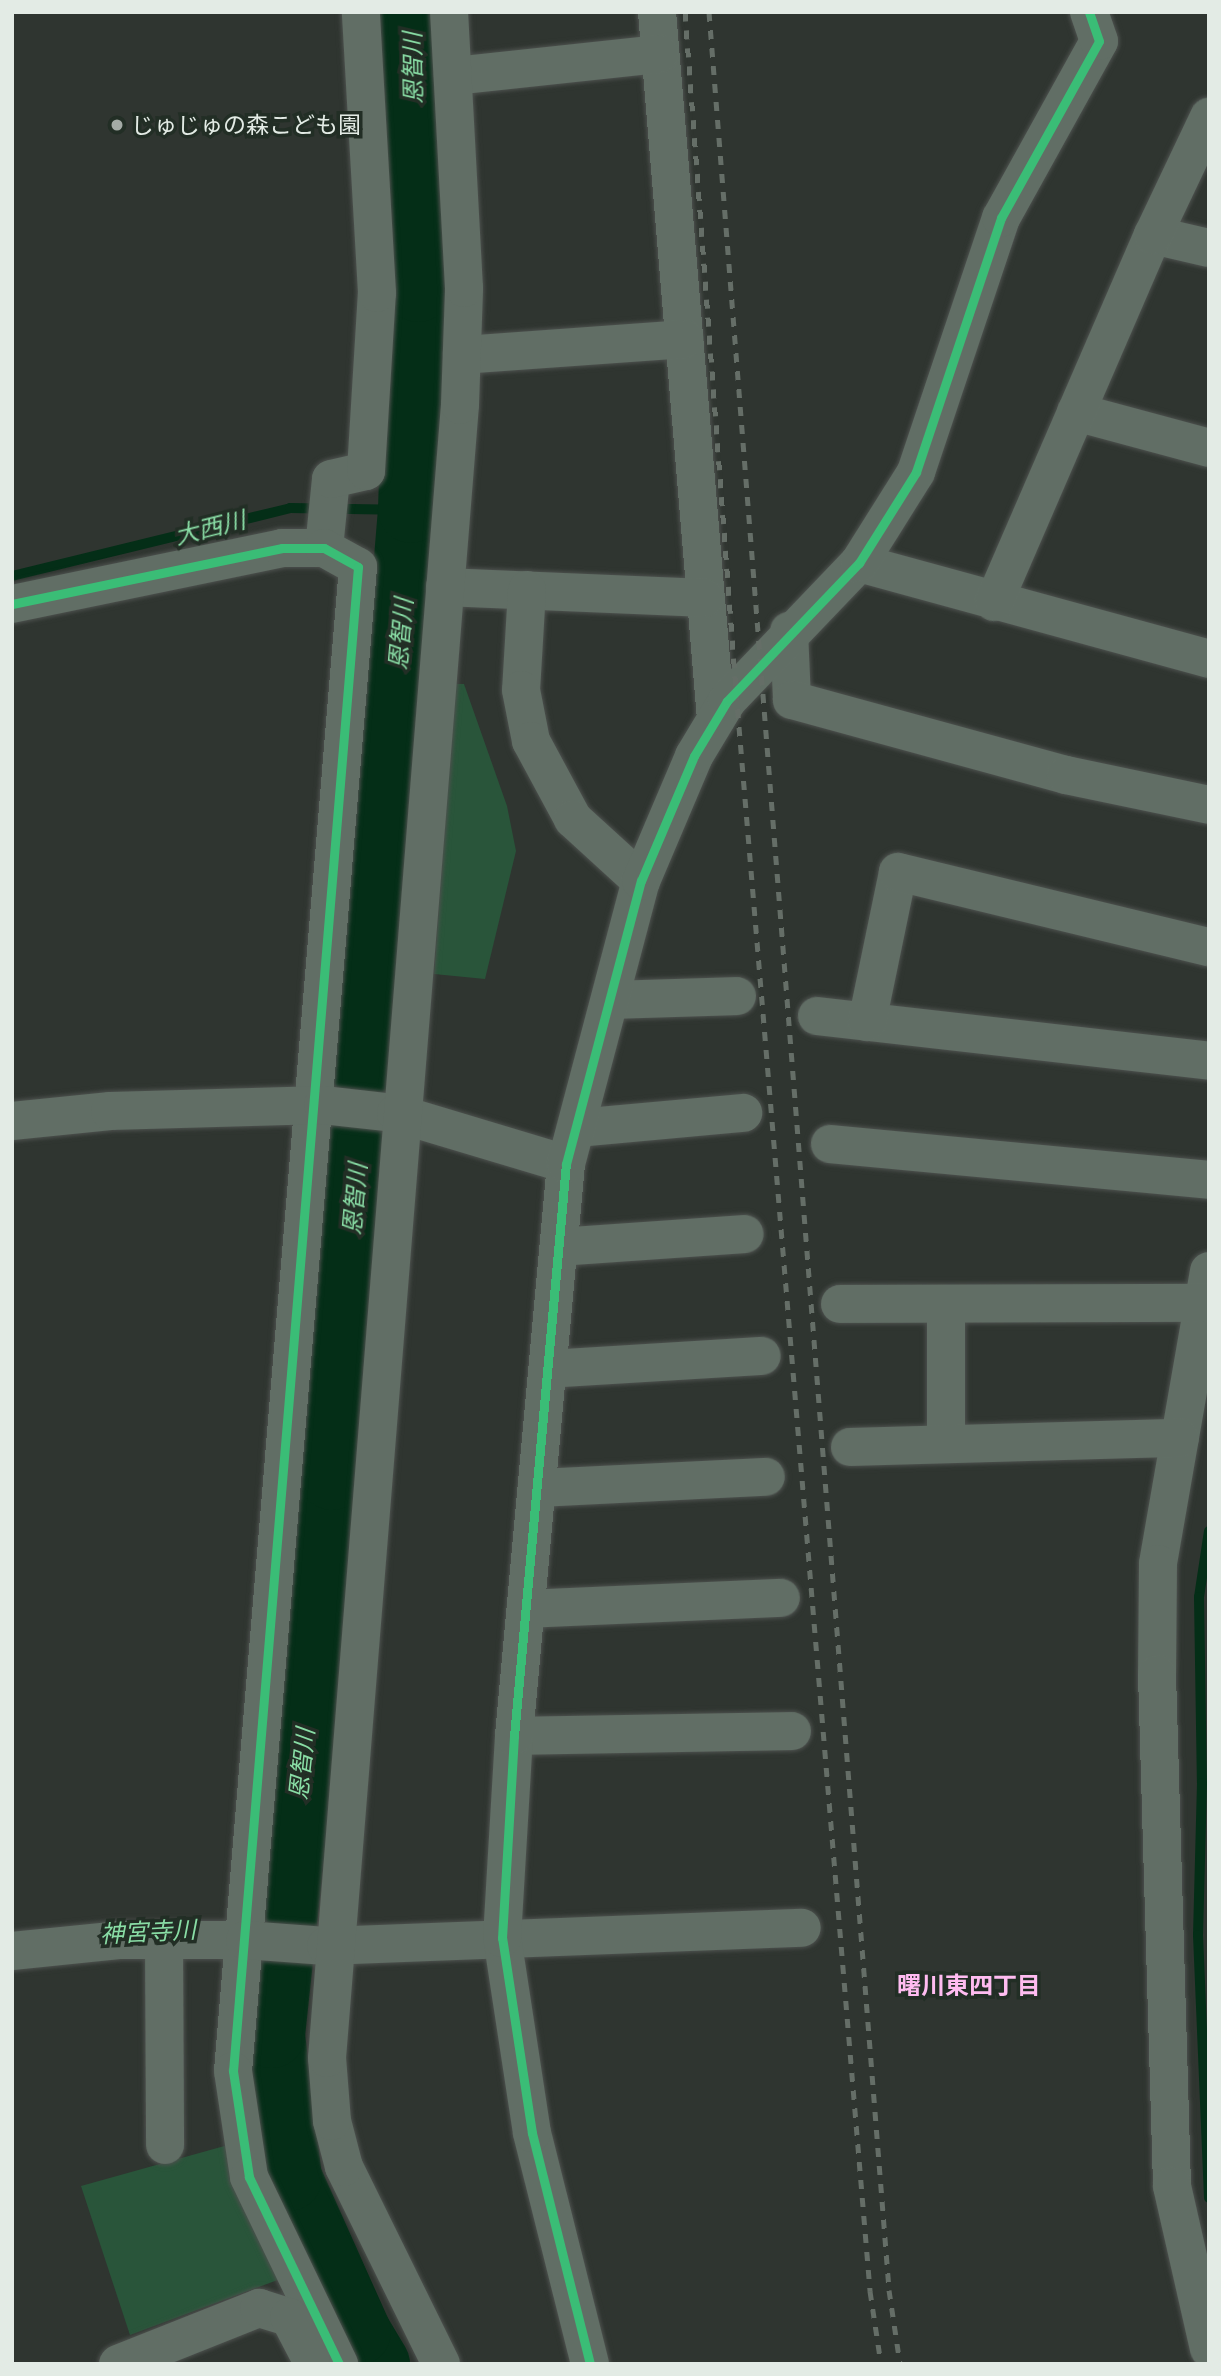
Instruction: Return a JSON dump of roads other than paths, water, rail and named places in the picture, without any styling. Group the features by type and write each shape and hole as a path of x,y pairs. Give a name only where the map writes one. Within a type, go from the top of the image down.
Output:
{"street":[{"path":"339,2364 249,2177 233,2071 250,1940 318,1107 358,567 326,523 331,479 366,471 377,293 361,12"},
{"path":"441,2364 344,2167 332,2121 327,2058 330,1946 446,587 462,355 462,219 449,12"},
{"path":"657,12 716,719"},
{"path":"590,2364 532,2133 502,1938 514,1736 559,1247 572,1146 641,880 694,756 716,719 789,631 859,563 916,472 1001,218 1099,41 1089,12"},
{"path":"453,76 660,54"},
{"path":"994,602 1153,234 1209,117"},
{"path":"1153,234 1209,248"},
{"path":"462,355 684,339"},
{"path":"1076,412 1209,448"},
{"path":"12,604 282,548 326,523"},
{"path":"859,563 1209,659"},
{"path":"446,587 705,598"},
{"path":"527,590 521,690 531,741 573,819 641,880"},
{"path":"789,631 792,700 1066,775 1209,805"},
{"path":"867,1022 898,872 1209,947"},
{"path":"612,1000 737,996"},
{"path":"817,1016 1209,1061"},
{"path":"12,1121 110,1111 318,1107 399,1114 572,1146 743,1113"},
{"path":"830,1144 1209,1180"},
{"path":"559,1247 745,1234"},
{"path":"840,1304 946,1304 1206,1287 1158,1564 1165,2068 1172,2186 1209,2349"},
{"path":"946,1304 947,1444"},
{"path":"548,1369 762,1356"},
{"path":"850,1447 1180,1438"},
{"path":"537,1488 766,1477"},
{"path":"526,1609 781,1598"},
{"path":"514,1736 792,1731"},
{"path":"12,1951 164,1940 250,1940 330,1946 802,1928"},
{"path":"164,1940 165,2145"},
{"path":"118,2364 260,2308 289,2317 313,2364"}],"waterway":[{"name":"恩智川","path":"377,2364 358,2332 289,2178 272,2035 332,1477 411,510 418,289 411,12"},
{"name":"大西川","path":"12,576 290,508 411,510"},
{"path":"1209,1531 1199,1597 1202,1783 1198,1935 1209,2198"}],"railway":[{"path":"685,12 736,691 870,2291 881,2364"},
{"path":"709,12 889,2290 900,2364"}],"place":[{"name":"じゅじゅの森こども園","path":"117,125"}],"district":[{"name":"曙川東四丁目","path":"969,1986"}],"water label":[{"name":"神宮寺川","path":"148,1932"}]}
